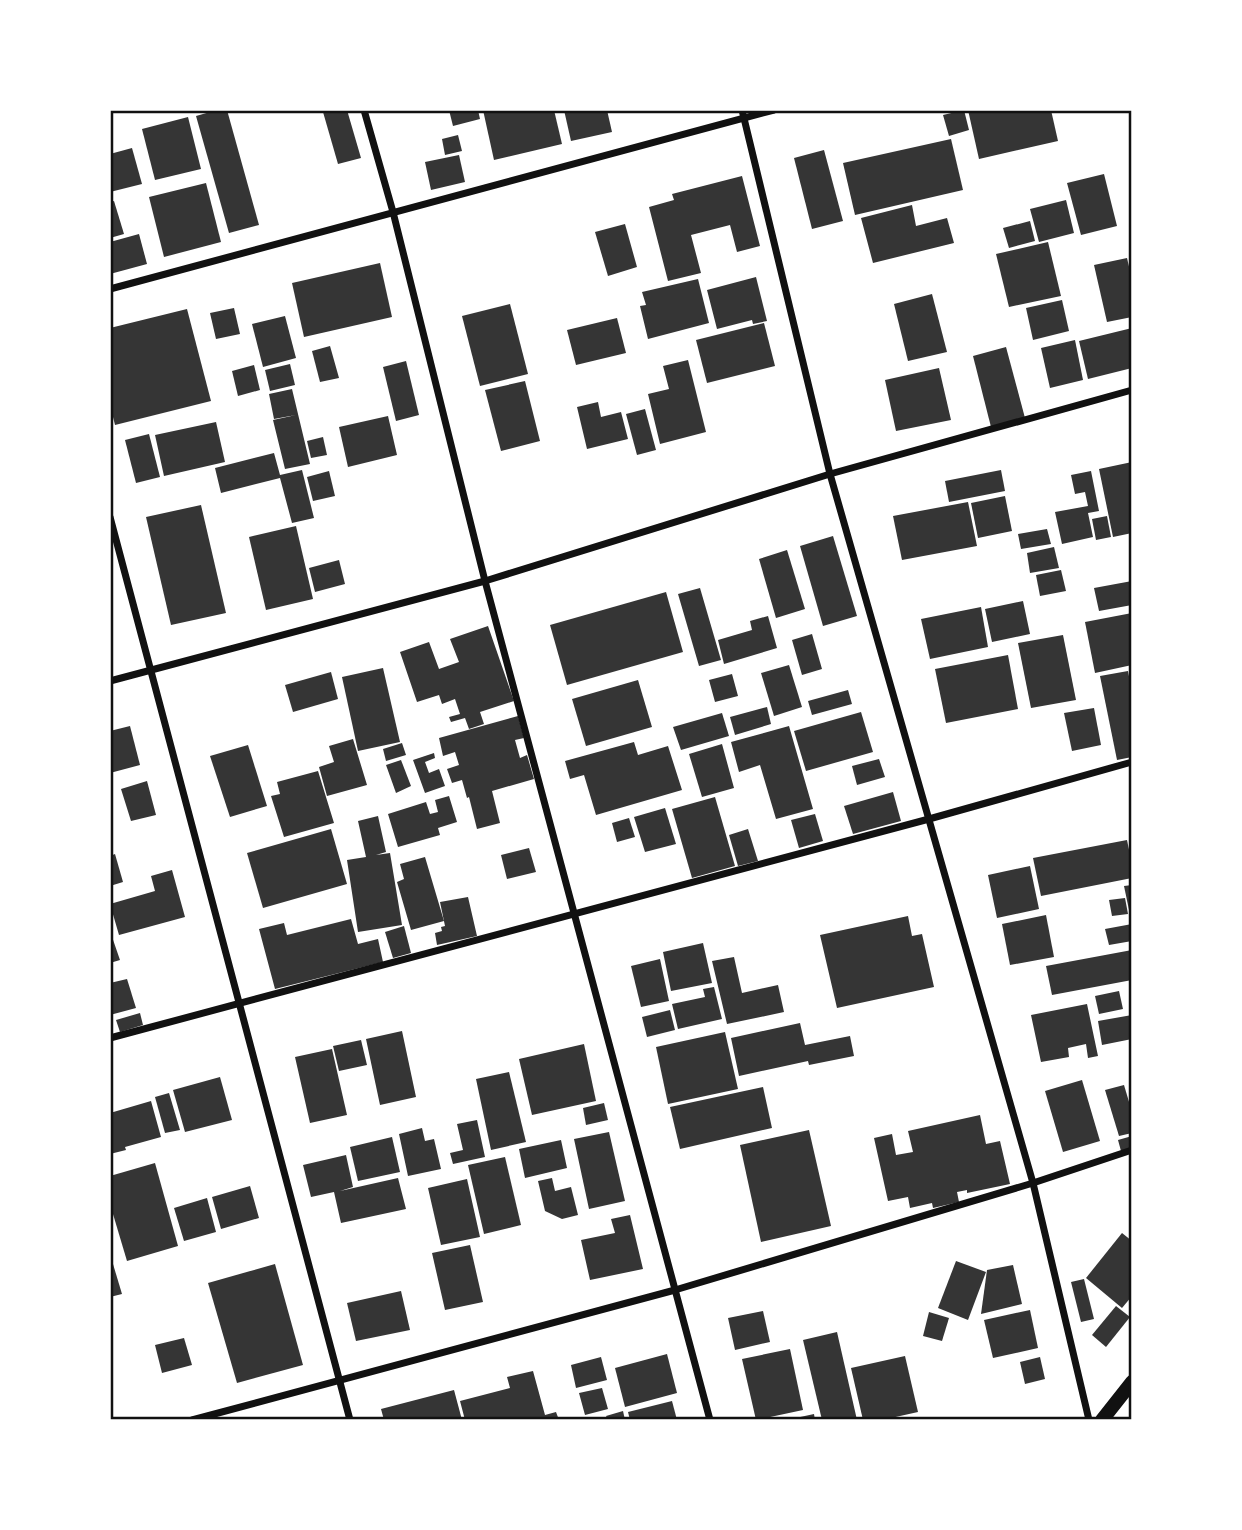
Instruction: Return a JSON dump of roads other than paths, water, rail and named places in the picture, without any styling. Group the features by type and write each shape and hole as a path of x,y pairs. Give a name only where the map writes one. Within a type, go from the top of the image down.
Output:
{"main road":[{"path":"1102,1420 1132,1382"}],"street":[{"path":"364,110 393,212 485,581 710,1420"},
{"path":"110,289 743,114 774,110"},
{"path":"743,114 830,474 1033,1183 1089,1420"},
{"path":"110,681 485,581 830,474 1132,390"},
{"path":"110,517 350,1420"},
{"path":"110,1038 929,819 1132,762"},
{"path":"192,1420 675,1290 1033,1183 1132,1150"}]}
